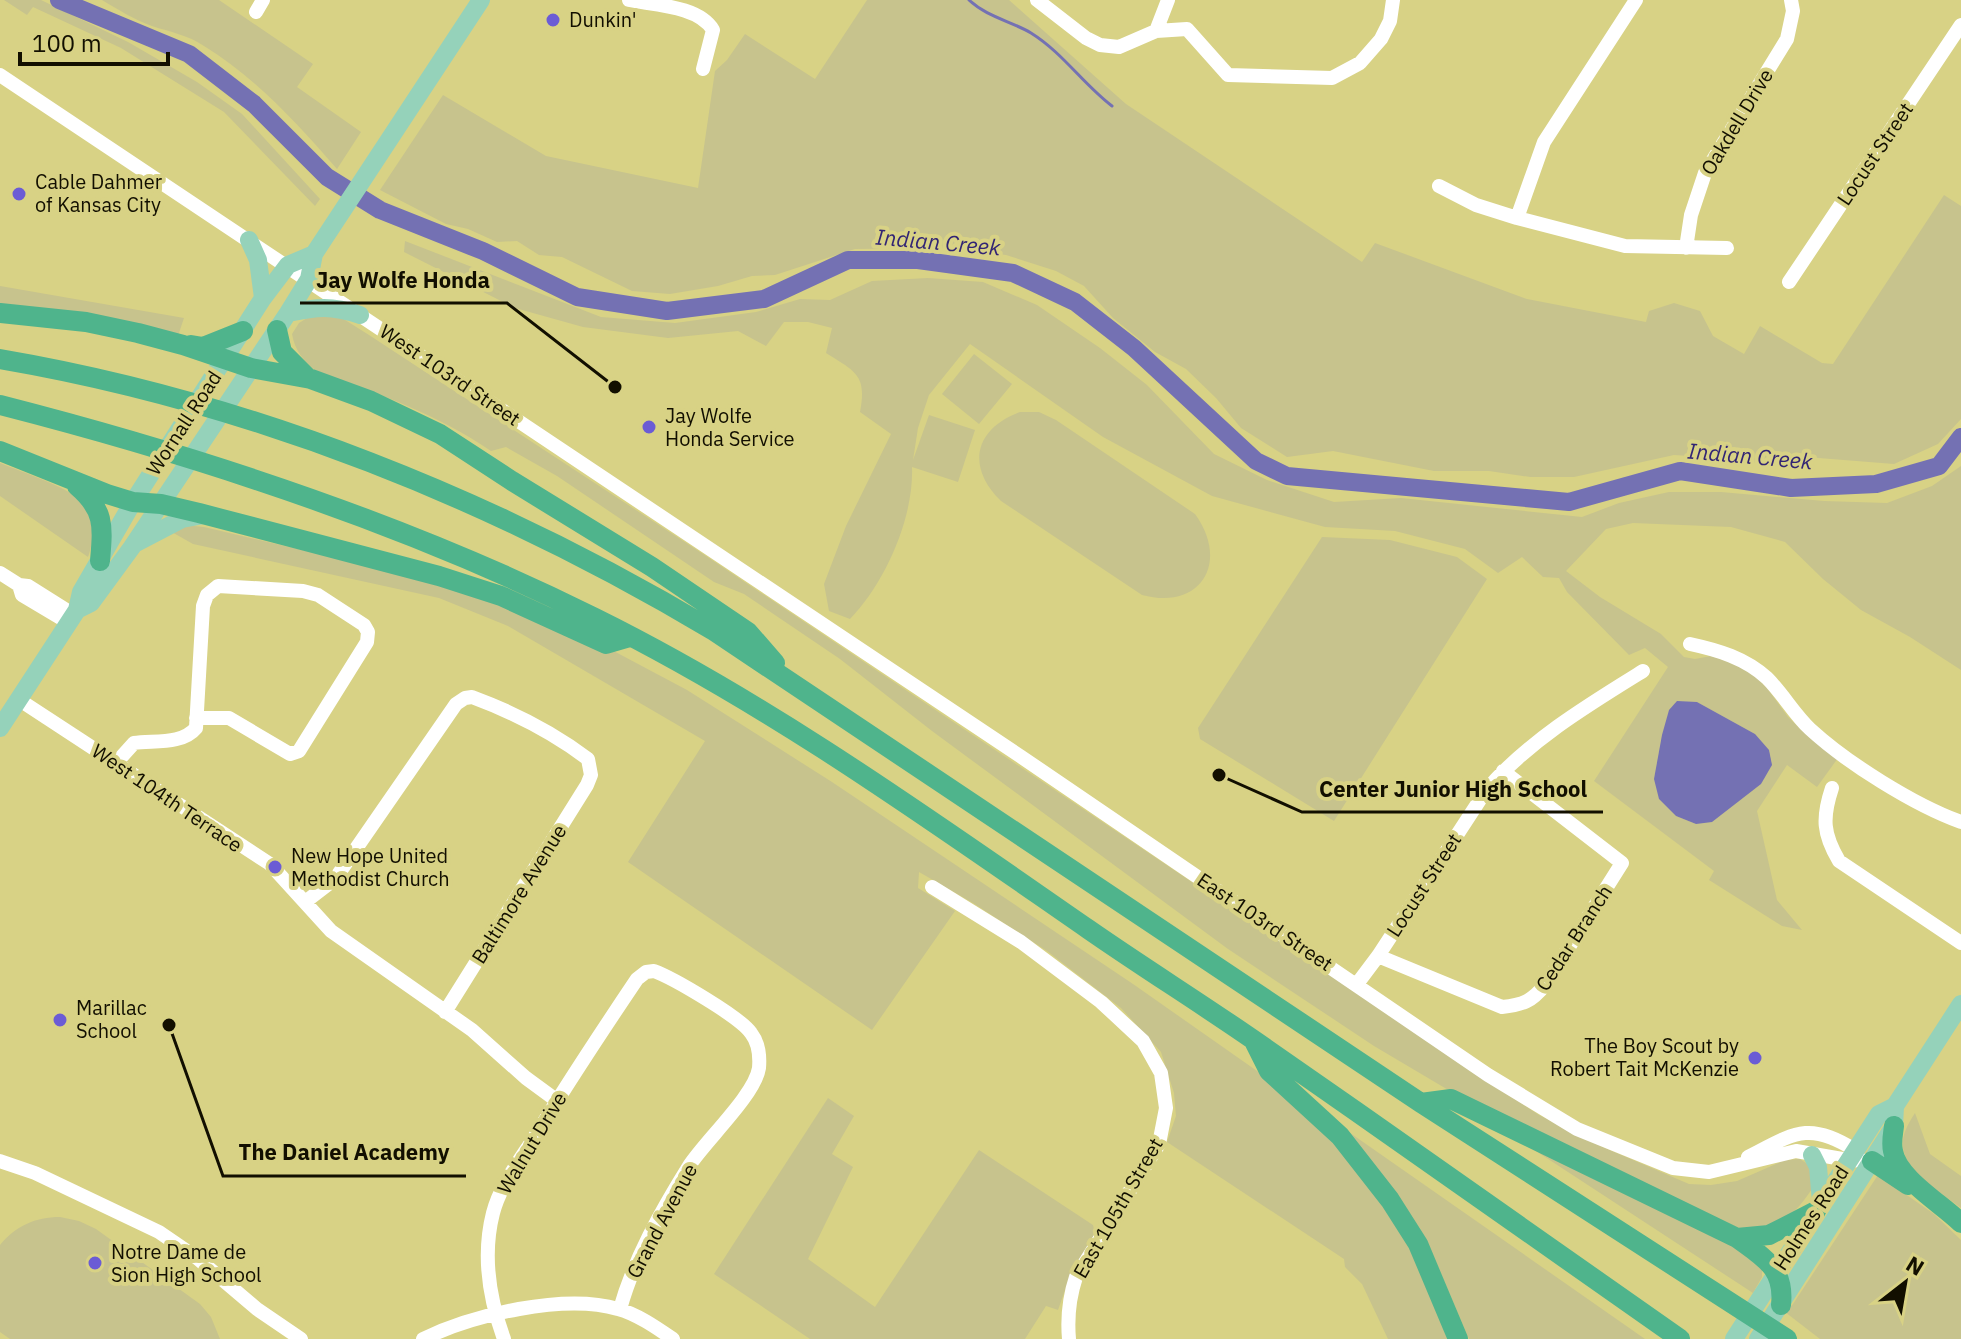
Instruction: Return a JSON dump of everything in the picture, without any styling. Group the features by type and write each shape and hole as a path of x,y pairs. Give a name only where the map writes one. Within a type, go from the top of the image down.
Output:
{"highway":[{"path":"0,313 86,322 183,345 251,368 311,379 371,401 440,434 652,567 748,632 787,679"},
{"path":"282,321 282,352 294,367 311,379"},
{"path":"183,345 203,347 243,331"},
{"path":"0,359 177,398 363,460 537,536 674,607 787,679 1421,1103 1728,1298 1787,1339"},
{"path":"0,405 203,464 309,500 455,555 581,611 630,637 739,698 981,855 1253,1040 1680,1339"},
{"path":"0,451 133,502 161,504 439,576 489,592 606,644 630,637"},
{"path":"72,481 90,497 102,520 100,561"},
{"path":"1253,1040 1269,1071 1340,1136 1390,1200 1418,1244 1458,1339"},
{"path":"1421,1103 1451,1099 1737,1238 1777,1272 1783,1289 1781,1305"},
{"path":"1895,1116 1893,1153 1898,1165 1907,1177 1956,1218"},
{"path":"1858,1157 1956,1218"},
{"path":"1737,1238 1769,1235 1818,1206"}],"main road":[{"name":"Wornall Road","path":"73,616 91,603 161,504 309,279 314,254 481,0"},
{"path":"249,240 258,260 263,298"},
{"name":"Wornall Road","path":"0,728 73,616 81,592 133,502 263,298 288,265 314,254"},
{"path":"251,368 253,347 292,282 288,265"},
{"path":"282,321 315,307 336,307 360,315"},
{"path":"133,545 182,519 205,515"},
{"name":"Holmes Road","path":"1734,1339 1818,1206 1895,1116 1961,1004"},
{"path":"1812,1155 1818,1167 1818,1206"},
{"name":"Holmes Road","path":"1758,1339 1781,1305 1858,1157"}],"street":[{"path":"629,0 692,6 713,30 703,69"},
{"path":"1037,0 1086,38 1100,45 1119,47 1156,31 1187,29 1228,75 1332,78 1360,63 1381,39 1390,21 1393,0"},
{"path":"1156,31 1168,0"},
{"path":"1517,218 1544,142 1636,0"},
{"name":"Oakdell Drive","path":"1686,248 1691,215 1705,173 1787,39 1793,11 1791,0"},
{"name":"Locust Street","path":"1789,282 1961,25"},
{"name":"West 103rd Street","path":"0,75 819,623"},
{"path":"1439,186 1476,205 1625,246 1727,248"},
{"path":"0,573 19,585 22,595 73,616"},
{"path":"116,763 134,743 167,741 191,734 196,728 196,718 203,606 207,595 218,586 303,591 318,595 364,625 368,632 367,642 299,751 290,754 229,718 196,718"},
{"name":"East 103rd Street","path":"819,623 1488,1075 1577,1129 1673,1168 1709,1172 1796,1151 1812,1155 1858,1157"},
{"path":"1690,644 1747,663 1768,679 1791,710 1812,731 1916,802 1961,822"},
{"name":"Locust Street","path":"1357,984 1487,789 1503,771 1524,751 1595,700 1643,671"},
{"name":"Baltimore Avenue","path":"305,902 335,879 456,704 465,698 472,697 517,714 558,737 588,759 591,775 445,1012"},
{"name":"West 104th Terrace","path":"18,699 270,864 331,931 445,1012 556,1100"},
{"name":"Cedar Branch","path":"1378,956 1502,1007 1522,1005 1536,997 1545,985 1622,863 1503,771"},
{"path":"1832,788 1825,808 1825,825 1829,844 1839,861 1961,943"},
{"name":"East 105th Street","path":"932,887 1021,942 1101,1002 1138,1035 1154,1056 1161,1073 1166,1108 1164,1126 1152,1157 1076,1277 1067,1316 1069,1339"},
{"name":"Walnut Drive","path":"504,1339 495,1315 487,1267 494,1211 516,1166 556,1100 637,979 649,971 661,973 738,1020 751,1033 758,1056"},
{"name":"Grand Avenue","path":"620,1309 648,1239 690,1165 753,1085 759,1069 758,1056"},
{"name":"East 103rd Street","path":"1730,1167 1798,1134 1818,1131 1836,1138 1858,1157"},
{"path":"0,1161 35,1173 159,1232 197,1258 257,1309 301,1339"},
{"path":"423,1339 495,1315 557,1304 590,1304 620,1309 673,1339"}],"shaded area":[{"path":"4,0 41,0 128,42 197,82 242,114 320,199 315,206 224,112 121,48 33,7 27,15"},
{"path":"102,0 219,0 313,64 297,87 361,132 337,169 275,102 223,58 192,39 146,24"},
{"path":"867,0 1009,0 1126,104 1362,262 1375,243 1527,299 1646,322 1649,311 1674,303 1700,311 1713,336 1744,354 1760,326 1822,363 1833,364 1944,195 1961,206 1961,419 1938,444 1894,464 1806,457 1782,468 1735,459 1674,455 1574,477 1530,477 1489,471 1434,471 1333,451 1287,457 1241,428 1186,369 1155,352 1113,318 1084,286 1056,271 1006,255 953,248 855,249 775,275 752,276 718,286 670,294 632,291 562,257 539,255 517,241 497,242 468,229 446,224 380,190 443,95 546,156 698,188 715,71 745,34 815,79"},
{"path":"405,241 601,317 675,323 756,312 800,299 830,300 872,281 928,278 983,282 1037,305 1100,348 1147,385 1214,454 1267,480 1334,502 1401,498 1582,517 1619,503 1669,492 1721,492 1887,503 1932,486 1961,466 1961,670 1861,610 1785,542 1731,527 1633,523 1606,529 1566,571 1600,597 1661,634 1684,657 1695,659 1711,656 1751,672 1788,717 1838,758 1817,787 1787,765 1757,811 1777,900 1802,930 1782,926 1709,880 1714,871 1594,781 1668,667 1645,648 1629,655 1567,592 1559,578 1543,577 1522,557 1498,573 1465,549 1395,531 1325,527 1212,496 1103,437 970,344 929,395 918,428 913,460 929,415 975,430 958,482 912,467 908,507 895,549 875,587 850,619 829,611 824,584 846,526 891,434 860,412 862,390 857,376 826,353 832,328 808,322 784,322 766,346 738,331 668,338 583,327 515,308 404,252","holes":["1697,702 1755,734 1696,824 1676,816 1659,799"]},
{"path":"0,286 184,318 178,336 0,307"},
{"path":"312,315 342,318 369,335 703,554 1539,1115 1689,1184 1737,1181 1785,1160 1800,1159 1809,1165 1812,1189 1783,1220 1741,1229 1477,1107 1374,1046 1228,949 932,731 840,659 744,594 714,582 557,476 506,447 491,451 428,415 316,371 300,355 292,334 299,323"},
{"path":"974,354 1012,384 979,424 942,394"},
{"path":"1020,412 1039,412 1056,420 1195,514 1210,549 1204,578 1194,589 1180,596 1163,598 1142,595 1001,501 983,475 980,450 993,428"},
{"path":"0,463 61,488 82,501 91,513 93,526 88,557 0,496"},
{"path":"184,525 204,527 434,581 529,614 608,648 687,690 832,782 1133,984 1277,1085 1346,1152 1422,1263 1447,1339 1388,1339 1362,1284 1345,1267 1344,1259 1167,1142 1176,1116 1174,1093 1161,1052 1121,1008 1047,951 973,903 919,872 918,888 955,911 872,1030 628,862 705,741 508,626 439,598 193,544 170,531"},
{"path":"1322,537 1390,540 1457,557 1487,579 1334,821 1200,739 1198,728"},
{"path":"1677,701 1697,702 1755,734 1769,750 1772,765 1761,784 1712,822 1696,824 1676,816 1659,799 1654,779 1662,735 1669,710"},
{"path":"828,1098 854,1116 832,1154 853,1167 808,1259 875,1307 979,1150 1093,1225 1095,1233 1070,1276 1058,1310 1046,1306 1025,1339 810,1339 714,1274"},
{"path":"1915,1113 1930,1154 1961,1176 1961,1208 1922,1182 1905,1156 1904,1133"},
{"path":"1333,1121 1645,1339 1469,1339 1433,1255"},
{"path":"1522,1142 1729,1243 1762,1269 1762,1277 1753,1293"},
{"path":"1878,1175 1934,1214 1961,1240 1961,1339 1820,1339 1785,1312"},
{"name":"Notre Dame de Sion High School","path":"60,1217 96,1229 200,1304 211,1317 220,1339 10,1339 0,1332 0,1245 27,1224"}],"waterway":[{"name":"Indian Creek","path":"59,0 189,54 254,104 327,177 380,210 483,251 577,297 667,311 764,299 848,260 918,260 1013,273 1075,302 1134,348 1256,461 1287,476 1569,502 1680,471 1791,488 1876,484 1939,466 1961,437"},
{"path":"969,0 983,11 1042,41 1112,106"}],"place":[{"name":"Dunkin'","path":"553,20"},
{"name":"Cable Dahmer of Kansas City","path":"19,194"},
{"name":"Jay Wolfe Honda","path":"615,387"},
{"name":"Jay Wolfe Honda Service","path":"649,427"},
{"name":"Center Junior High School","path":"1219,775"},
{"name":"New Hope United Methodist Church","path":"275,867"},
{"name":"Marillac School","path":"60,1020"},
{"name":"The Daniel Academy","path":"169,1025"},
{"name":"The Boy Scout by Robert Tait McKenzie","path":"1755,1058"},
{"name":"Notre Dame de Sion High School","path":"95,1263"}]}
